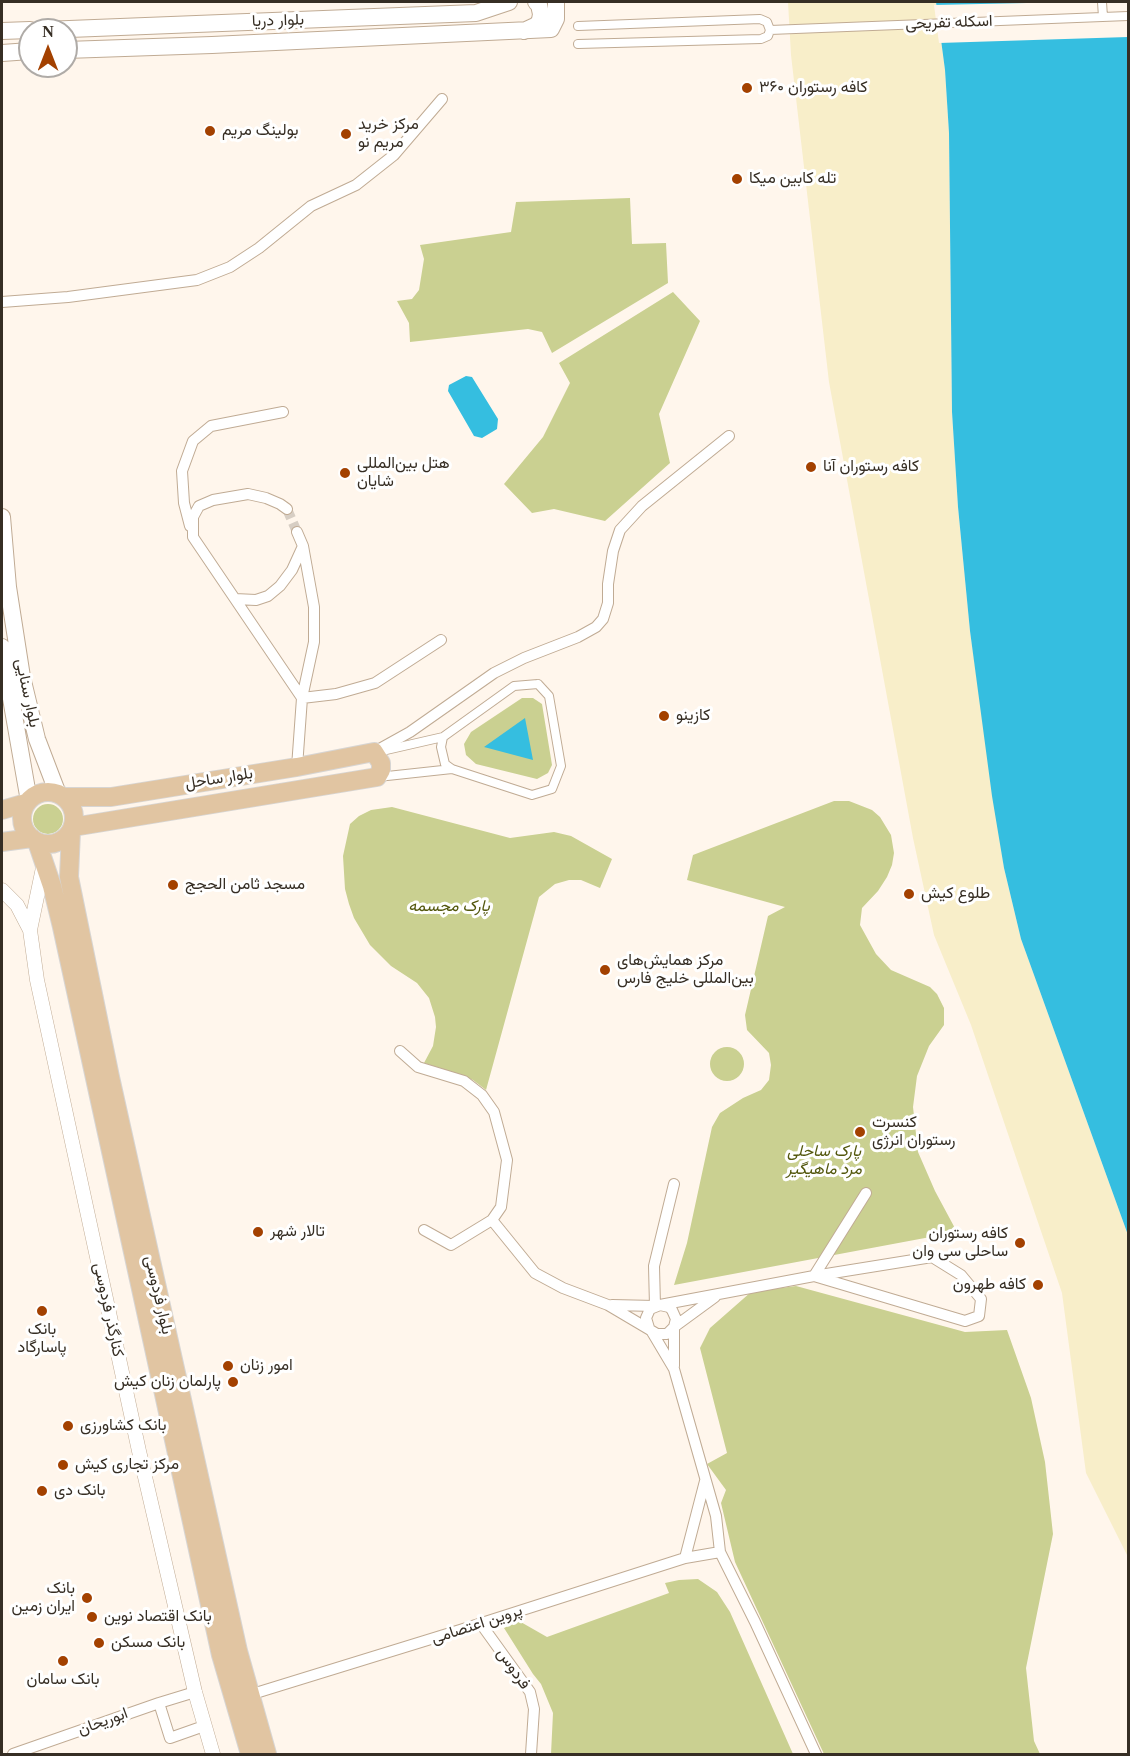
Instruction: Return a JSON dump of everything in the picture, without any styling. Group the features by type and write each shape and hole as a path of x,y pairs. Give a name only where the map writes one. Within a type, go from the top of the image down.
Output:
{"main road":[{"name":"بلوار دریا","path":"78,29 476,13 509,2"},
{"path":"524,31 537,25 540,20 541,14 536,2"},
{"name":"بلوار دریا","path":"78,49 551,29 556,19 556,2"},
{"path":"316,20 317,40"},
{"path":"110,28 111,48"},
{"path":"2,31 18,30"},
{"path":"2,52 18,51"},
{"name":"بلوار سنایی","path":"2,517 8,587 22,677 37,739 61,795"},
{"name":"بلوار سنایی","path":"2,647 4,685 28,802"},
{"path":"374,752 381,762 381,770 377,777"},
{"name":"بلوار ساحل","path":"61,795 111,797 374,752"},
{"name":"بلوار ساحل","path":"72,829 377,777"},
{"path":"2,810 28,802 39,793 48,792 61,795 73,809 74,816 72,829 66,837 53,844 34,840 2,842"},
{"path":"28,802 22,818 26,833 34,840"},
{"name":"بلوار فردوسی","path":"72,829 69,877 78,925 242,1697 250,1755"},
{"name":"بلوار فردوسی","path":"34,840 44,863 62,927 221,1655 267,1755"}],"street":[{"path":"1102,2 1103,17"},
{"name":"اسکله تفریحی","path":"770,30 1128,16"},
{"path":"578,26 760,19 767,22 770,30 768,36 761,39 578,44"},
{"path":"2,302 68,297 197,280 230,267 259,248 311,206 356,185 394,155 442,99"},
{"path":"283,411 210,426 193,441 182,471 184,503 193,537 302,698"},
{"path":"374,752 410,732 494,673 596,627 603,619 608,603 608,584 613,551 620,530 642,506 729,436"},
{"path":"193,537 193,517 199,506 213,500 248,494 266,498 287,510"},
{"path":"297,532 303,546 314,607 314,642 302,698 297,767"},
{"path":"235,599 256,600 268,596 280,586 292,570 303,546"},
{"path":"302,698 336,694 375,683 441,640"},
{"path":"374,752 443,736 514,686 538,684 549,696 561,766 552,789 532,795 452,769 446,764 442,755 443,736"},
{"path":"377,777 452,769"},
{"name":"کنارگذر فردوسی","path":"44,863 30,930 37,980 140,1451 195,1692 213,1755"},
{"path":"2,890 17,905 30,930"},
{"path":"400,1051 418,1067 464,1082 482,1095 494,1112 507,1160 501,1207 492,1220 451,1245 424,1230"},
{"path":"657,1306 654,1266 674,1184"},
{"path":"814,1276 866,1193"},
{"path":"492,1220 536,1273 563,1288 608,1305 662,1335 667,1334 717,1295"},
{"path":"814,1276 965,1321 979,1316 981,1299 961,1275 932,1257 814,1276 657,1306 648,1313 646,1318 650,1330 674,1369 716,1516 720,1552 816,1755"},
{"path":"608,1305 664,1305 672,1310 676,1318 674,1369"},
{"path":"685,1558 705,1478"},
{"name":"پروین اعتصامی","path":"242,1697 481,1624 685,1558 720,1552"},
{"name":"فردوس","path":"481,1624 530,1692 534,1709 531,1755"},
{"name":"ابوریحان","path":"13,1755 195,1692"},
{"path":"159,1703 170,1738 204,1726"}],"green space":[{"path":"630,198 632,244 666,243 668,283 552,353 542,332 528,329 410,342 409,323 397,301 412,299 419,290 424,259 420,245 511,232 516,202"},
{"path":"673,292 700,321 659,414 670,463 605,521 554,509 532,513 504,484 543,437 570,383 559,363"},
{"path":"522,698 533,698 542,704 552,765 548,773 537,779 476,764 466,755 464,744 471,732"},
{"name":"پارک ساحلی مرد ماهیگیر","path":"834,801 849,801 872,810 880,817 891,835 894,853 892,865 878,891 862,908 860,925 876,954 891,970 930,987 937,994 944,1008 944,1025 929,1046 917,1076 913,1107 918,1152 935,1191 957,1232 674,1285 687,1243 712,1127 720,1113 743,1098 761,1090 769,1080 771,1065 769,1053 747,1030 745,1015 768,916 785,907 687,880 693,855"},
{"path":"48,804 54,805 62,813 62,825 54,833 48,834 42,833 34,825 33,819 34,813 42,805"},
{"name":"پارک مجسمه","path":"392,807 510,838 554,832 571,836 612,859 600,888 581,880 569,880 555,884 539,897 486,1090 462,1075 424,1063 433,1046 436,1027 429,998 417,983 391,966 370,945 354,918 349,904 345,889 343,856 350,824 371,810"},
{"path":"727,1047 739,1052 744,1064 739,1076 727,1081 715,1076 710,1064 715,1052"},
{"path":"796,1286 965,1332 1007,1330 1031,1398 1045,1462 1053,1534 1026,1668 1034,1741 1040,1754 824,1754 735,1562 721,1503 726,1490 707,1464 727,1453 700,1348 710,1328 751,1292"},
{"path":"698,1579 717,1592 730,1612 793,1754 551,1754 553,1713 541,1684 504,1628 519,1621 547,1637 669,1593 665,1583"}],"sand":[{"path":"788,2 936,2 945,70 949,133 952,412 958,507 970,631 1004,868 1021,939 1128,1235 1128,1557 1086,1473 1062,1293 971,1025 934,935 913,838 829,382 791,55"}],"water":[{"path":"936,2 1128,2 1128,1235 1021,939 1004,868 992,796 970,631 958,507 952,412 949,133 945,70"},
{"path":"466,376 472,377 498,419 497,429 482,438 474,436 448,391 449,385"},
{"path":"525,718 533,760 484,747"}],"pier":[{"path":"1128,2 1128,37 939,43 934,5"}],"tunnel":[{"path":"287,509 297,532"}],"place":[{"name":"کافه رستوران ۳۶۰","path":"747,88"},
{"name":"بولینگ مریم","path":"210,131"},
{"name":"مرکز خرید مریم نو","path":"346,134"},
{"name":"تله کابین میکا","path":"737,179"},
{"name":"کافه رستوران آنا","path":"811,467"},
{"name":"هتل بین‌المللی شایان","path":"345,473"},
{"name":"کازینو","path":"664,716"},
{"name":"مسجد ثامن الحجج","path":"173,885"},
{"name":"طلوع کیش","path":"909,894"},
{"name":"مرکز همایش‌های بین‌المللی خلیج فارس","path":"605,970"},
{"name":"کنسرت رستوران انرژی","path":"860,1132"},
{"name":"تالار شهر","path":"258,1232"},
{"name":"کافه رستوران ساحلی سی وان","path":"1020,1243"},
{"name":"کافه طهرون","path":"1038,1285"},
{"name":"بانک پاسارگاد","path":"42,1311"},
{"name":"امور زنان","path":"228,1366"},
{"name":"پارلمان زنان کیش","path":"233,1382"},
{"name":"بانک کشاورزی","path":"68,1426"},
{"name":"مرکز تجاری کیش","path":"63,1465"},
{"name":"بانک دی","path":"42,1491"},
{"name":"بانک ایران زمین","path":"87,1598"},
{"name":"بانک اقتصاد نوین","path":"92,1617"},
{"name":"بانک مسکن","path":"99,1643"},
{"name":"بانک سامان","path":"63,1661"}]}
